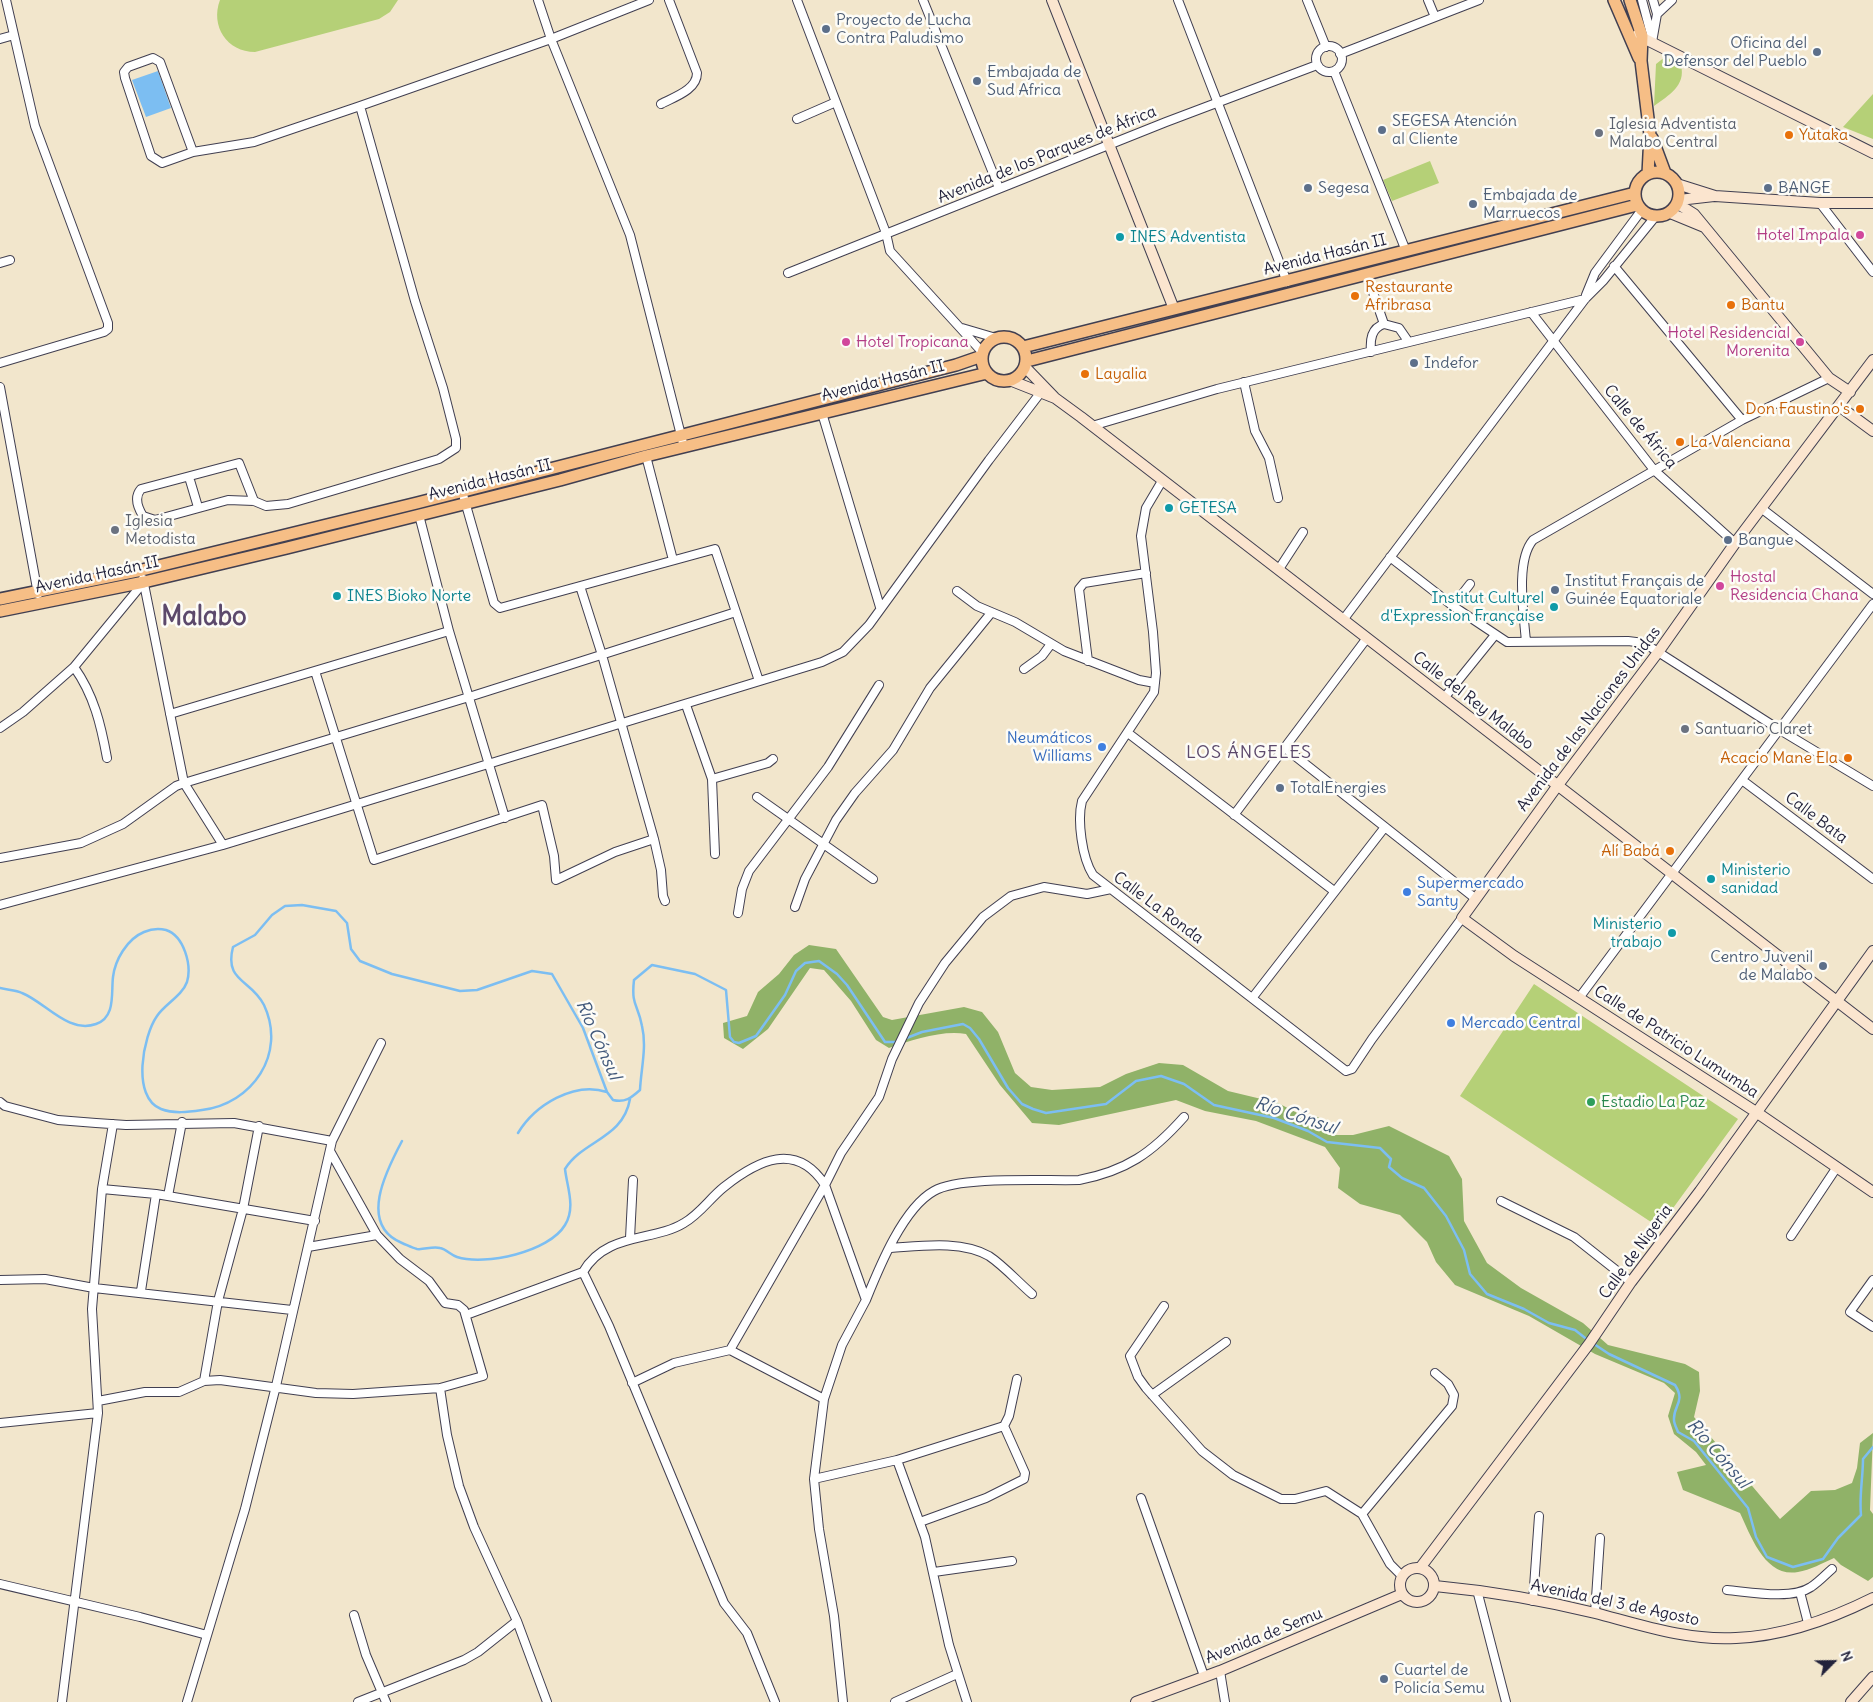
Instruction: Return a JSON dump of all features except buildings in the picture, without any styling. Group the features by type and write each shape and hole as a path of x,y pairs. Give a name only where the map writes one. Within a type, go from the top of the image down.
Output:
{"main road":[{"path":"1614,0 1641,62"},
{"path":"1630,0 1642,36 1641,62 1650,134 1648,174"},
{"path":"1650,134 1665,173 1677,184 1676,205 1655,217 1639,208 1635,193 1639,181 1648,174 1665,173"},
{"name":"Avenida Hasán II","path":"1023,347 1635,193"},
{"name":"Avenida Hasán II","path":"1026,364 1367,275 1639,208"},
{"path":"1008,337 1023,347 1026,364 1022,373 1012,381 998,381 987,373 983,355 988,344 996,338 1008,337"},
{"name":"Avenida Hasán II","path":"0,611 39,598 142,570 956,365 983,355"},
{"name":"Avenida Hasán II","path":"0,599 39,598 144,582 466,504 646,456 987,373"}],"street":[{"path":"0,363 104,332 108,329 108,323 35,126 6,0"},
{"path":"538,0 551,39 630,235 684,447"},
{"path":"192,152 160,62 153,58 128,67 124,72 125,78 151,156 162,163 192,152 244,144 360,106 551,39 649,0"},
{"path":"661,104 693,86 697,81 669,0"},
{"path":"797,0 886,233 887,245 894,258 962,328 972,344 983,355"},
{"path":"923,0 999,188"},
{"path":"1052,0 1174,309"},
{"path":"1178,0 1287,282"},
{"path":"1307,0 1326,47"},
{"path":"1428,0 1435,17"},
{"path":"1340,54 1479,0"},
{"path":"1642,0 1652,42"},
{"path":"1653,0 1657,14"},
{"path":"1652,42 1657,14 1664,3 1672,0"},
{"path":"1629,34 1642,36 1873,153"},
{"path":"0,39 14,35"},
{"path":"1326,47 1334,48 1340,54 1341,62 1334,71 1326,72 1317,65 1317,53 1326,47"},
{"name":"Avenida de los Parques de África","path":"788,273 999,188 1317,65"},
{"path":"1334,71 1406,251"},
{"path":"797,119 836,102"},
{"path":"254,501 239,463 141,489 138,493 139,511 147,519 155,520 228,500 254,501 266,506 288,504 439,459 456,448 456,440 443,388 415,301 360,106"},
{"path":"1677,184 1715,196 1820,203 1873,203"},
{"path":"1676,205 1715,196"},
{"path":"1820,203 1873,272"},
{"path":"1676,205 1704,227 1830,378 1850,392"},
{"path":"1585,299 1595,273 1639,208"},
{"path":"1343,620 1585,299 1655,217"},
{"path":"0,263 10,260"},
{"path":"1614,266 1742,420"},
{"path":"1367,275 1384,324"},
{"path":"1092,426 1244,382 1585,299"},
{"name":"Calle de África","path":"1531,312 1553,343 1654,470 1735,544"},
{"path":"1371,352 1371,336 1376,328 1384,324 1399,328 1408,342"},
{"path":"962,328 996,338"},
{"name":"Avenida de las Naciones Unidas","path":"1346,1071 1352,1069 1558,784 1659,651 1761,508 1873,360"},
{"name":"Calle del Rey Malabo","path":"1026,364 1055,398 1279,568 1343,620 1558,784 1873,1029"},
{"path":"1526,642 1524,561 1528,546 1540,536 1742,420 1830,378"},
{"name":"Calle del Rey Malabo","path":"1012,381 1055,398"},
{"path":"1244,382 1256,431 1269,458 1278,498"},
{"path":"0,387 39,598"},
{"path":"0,906 223,845 686,705 822,662 843,652 869,625 880,607 988,460 1041,392"},
{"path":"1839,406 1873,430"},
{"path":"822,413 880,607"},
{"path":"646,456 673,560"},
{"path":"189,477 198,507"},
{"path":"957,591 977,606 1015,622 1051,644 1088,661 1139,680 1155,683 1153,632 1141,536 1146,508 1162,481"},
{"path":"462,490 494,603 500,608 715,550 758,682"},
{"path":"1761,508 1873,594"},
{"path":"419,515 449,631 504,818"},
{"path":"1279,568 1303,532"},
{"path":"1390,557 1453,606 1507,642 1628,641 1644,643 1780,730 1873,786"},
{"path":"142,570 184,783 223,845"},
{"path":"1088,661 1079,589 1081,585 1146,573"},
{"path":"0,728 23,712 74,667 144,582"},
{"path":"1453,606 1470,584"},
{"path":"580,586 622,723 654,839 661,870 662,896 665,901"},
{"path":"1580,998 1873,604"},
{"path":"0,858 81,843 123,824 176,786 184,783 468,697 736,612"},
{"path":"795,907 805,879 836,820 855,793 893,750 930,688 991,613"},
{"path":"170,714 449,631"},
{"path":"1444,698 1495,635"},
{"path":"1234,815 1367,638"},
{"path":"1024,669 1042,656 1051,644"},
{"path":"74,667 84,681 96,707 107,758"},
{"path":"315,671 374,860 542,805 554,856 556,880 614,852 654,839"},
{"name":"Calle La Ronda","path":"1155,683 1152,698 1090,786 1081,805 1085,858 1097,879 1253,997 1346,1071"},
{"path":"738,913 742,889 749,871 828,767 879,685"},
{"path":"686,705 712,779 715,854"},
{"path":"1128,733 1334,891"},
{"path":"1285,748 1476,899"},
{"path":"712,779 768,763 774,759"},
{"name":"Calle Bata","path":"1742,780 1873,879"},
{"path":"757,797 873,879"},
{"path":"1253,997 1385,827"},
{"path":"1087,894 1097,879"},
{"path":"730,1350 825,1186 841,1153 879,1097 892,1059 919,1003 945,963 983,917 1011,896 1044,887 1087,894 1111,890"},
{"name":"Calle de Patricio Lumumba","path":"1462,918 1514,956 1756,1112 1873,1192"},
{"name":"Calle de Nigeria","path":"1420,1568 1590,1344 1631,1282 1873,951"},
{"path":"187,1702 245,1509 276,1386 332,1141 381,1043"},
{"path":"0,1102 5,1106 58,1120 113,1124 234,1123 260,1126 332,1141"},
{"path":"843,1702 834,1616 819,1529 814,1479 824,1399 842,1345 866,1300 890,1248 915,1208 935,1190 974,1183 1079,1180 1092,1177 1125,1166 1142,1157 1164,1140 1184,1117"},
{"path":"168,1196 182,1122"},
{"path":"62,1702 76,1602 98,1413 92,1340 94,1288 102,1189 113,1124"},
{"path":"204,1381 218,1301 244,1209 260,1126"},
{"path":"98,1401 145,1392 179,1392 204,1381 220,1380 276,1386 316,1394 440,1388 483,1376 462,1307 445,1303 430,1281 400,1259 377,1235 330,1151"},
{"path":"466,1316 583,1272 599,1255 630,1238 674,1228 684,1223 724,1187 754,1168 777,1158 800,1161 819,1175 825,1186 866,1300"},
{"path":"1790,1236 1837,1167"},
{"path":"630,1238 633,1180"},
{"path":"102,1189 156,1194 315,1221"},
{"path":"141,1292 156,1194"},
{"path":"1501,1201 1574,1237 1631,1282"},
{"path":"308,1247 377,1235"},
{"path":"890,1248 942,1246 975,1250 990,1257 1032,1294"},
{"path":"583,1272 632,1383 724,1604 747,1634 775,1702"},
{"path":"0,1280 45,1280 94,1288 292,1310"},
{"path":"1873,1280 1850,1312 1873,1327"},
{"path":"1164,1306 1130,1356 1138,1377 1152,1395 1202,1451 1233,1475 1281,1499 1295,1499 1321,1492 1331,1492 1362,1514 1390,1564 1402,1576"},
{"path":"1152,1395 1226,1342"},
{"path":"632,1383 674,1363 730,1350 824,1399"},
{"path":"1362,1514 1452,1406 1454,1395 1448,1384 1435,1373"},
{"path":"920,1522 986,1498 1024,1479 1025,1473 1004,1426 1011,1410 1017,1378"},
{"path":"440,1388 446,1435 459,1486 474,1528 517,1621 547,1702"},
{"path":"0,1423 98,1413"},
{"path":"814,1479 897,1460 1004,1426"},
{"path":"897,1460 920,1522 934,1572 957,1674 967,1702"},
{"path":"1142,1498 1204,1676"},
{"path":"1533,1601 1539,1516"},
{"path":"1595,1613 1600,1538"},
{"path":"934,1572 1012,1561"},
{"path":"1420,1568 1430,1574 1434,1586 1431,1596 1422,1602 1410,1602 1402,1594 1400,1582 1402,1576 1410,1569 1420,1568"},
{"path":"1727,1590 1770,1594 1800,1592 1811,1587 1832,1569"},
{"path":"0,1584 207,1635"},
{"name":"Avenida del 3 de Agosto","path":"1434,1586 1477,1590 1595,1613 1631,1624 1700,1637 1735,1638 1763,1636 1808,1624 1848,1610 1873,1598"},
{"path":"1477,1590 1506,1702"},
{"path":"1800,1592 1808,1624"},
{"name":"Avenida de Semu","path":"1136,1702 1155,1699 1204,1676 1220,1671 1402,1594"},
{"path":"354,1615 366,1655 386,1702"},
{"path":"358,1702 381,1691 464,1660 478,1652 517,1621"},
{"path":"1220,1671 1225,1702"},
{"path":"895,1702 957,1674"},
{"path":"1850,1702 1873,1677"}],"green space":[{"path":"220,0 398,0 390,12 379,19 255,52 236,48 223,36 217,19"},
{"path":"1665,57 1681,65 1681,79 1675,89 1654,106 1656,64"},
{"path":"1873,94 1873,139 1843,127"},
{"path":"1430,161 1439,183 1392,201 1383,180"},
{"path":"809,945 836,949 883,1017 892,1020 964,1007 982,1012 998,1032 1015,1073 1031,1087 1052,1090 1100,1087 1126,1074 1159,1063 1183,1065 1228,1091 1278,1103 1303,1116 1318,1117 1333,1135 1353,1135 1389,1126 1449,1156 1462,1179 1464,1221 1487,1263 1521,1288 1583,1323 1608,1345 1685,1364 1699,1372 1700,1391 1694,1417 1780,1519 1811,1491 1835,1490 1852,1483 1857,1468 1860,1443 1873,1433 1870,1510 1873,1514 1873,1577 1868,1581 1841,1565 1834,1558 1798,1572 1786,1572 1777,1569 1768,1562 1754,1543 1740,1513 1683,1490 1677,1472 1706,1465 1696,1452 1674,1434 1668,1416 1675,1393 1664,1383 1595,1354 1529,1316 1455,1285 1436,1262 1427,1242 1400,1215 1360,1204 1338,1188 1340,1168 1325,1147 1256,1121 1205,1111 1176,1100 1059,1125 1032,1123 1000,1085 966,1034 947,1033 917,1039 889,1048 876,1040 851,1001 824,970 810,968 768,1029 743,1049 724,1038 723,1023 747,1016 758,992 779,974 794,955"},
{"name":"Estadio La Paz","path":"1534,984 1738,1119 1668,1215 1659,1210 1651,1222 1460,1096"}],"water":[{"path":"158,71 171,108 146,117 132,80"}],"waterway":[{"name":"Río Cónsul","path":"0,988 17,991 31,997 57,1016 76,1025 96,1024 102,1021 110,1010 114,970 119,957 127,945 138,935 149,930 163,929 172,933 178,938 185,952 188,968 187,982 181,992 160,1012 152,1025 144,1051 142,1066 146,1092 152,1102 161,1109 176,1112 202,1110 220,1106 236,1098 250,1087 260,1074 268,1058 271,1041 270,1023 259,996 235,974 231,958 233,947 255,935 272,915 285,906 302,905 336,911 347,923 351,949 360,961 392,974 460,991 477,990 532,971 552,974 583,1028 607,1092 613,1100 621,1101 628,1099 640,1090 644,1042 633,989 634,980 652,965 695,974 726,990 730,1037 734,1042 739,1043 756,1036 785,995 796,971 805,963 819,961 837,974 847,985 885,1042 897,1042"},
{"name":"Río Cónsul","path":"904,1039 922,1032 963,1024 970,1028 979,1039 1008,1088 1022,1104 1046,1113 1106,1104 1136,1081 1161,1076 1184,1084 1214,1105 1274,1118 1308,1131 1327,1142 1380,1148 1391,1159 1389,1167 1402,1178 1424,1188 1446,1216 1464,1250 1470,1274 1487,1294 1524,1309 1549,1323 1575,1330 1589,1341"},
{"path":"518,1133 534,1113 556,1098 582,1090 594,1089 607,1092"},
{"path":"402,1141 389,1167 379,1196 378,1211 381,1224 389,1235 417,1249 440,1248 457,1257 469,1259 499,1258 545,1243 565,1225 570,1211 570,1197 565,1169 582,1151 602,1138 619,1123 626,1112 630,1099"},
{"name":"Río Cónsul","path":"1594,1344 1609,1354 1675,1385 1679,1396 1674,1415 1678,1432 1694,1441 1748,1508 1756,1537 1767,1557 1793,1567 1823,1559 1838,1538 1861,1515 1863,1459 1873,1447"}],"place":[{"name":"Proyecto de Lucha Contra Paludismo","path":"826,29"},
{"name":"Oficina del Defensor del Pueblo","path":"1817,52"},
{"name":"Embajada de Sud Africa","path":"977,81"},
{"name":"SEGESA Atención al Cliente","path":"1382,130"},
{"name":"Iglesia Adventista Malabo Central","path":"1599,133"},
{"name":"Yutaka","path":"1789,135"},
{"name":"Segesa","path":"1308,188"},
{"name":"BANGE","path":"1768,188"},
{"name":"Embajada de Marruecos","path":"1473,204"},
{"name":"Hotel Impala","path":"1860,235"},
{"name":"INES Adventista","path":"1120,237"},
{"name":"Restaurante Afribrasa","path":"1355,296"},
{"name":"Bantu","path":"1731,305"},
{"name":"Hotel Tropicana","path":"846,342"},
{"name":"Hotel Residencial Morenita","path":"1800,342"},
{"name":"Indefor","path":"1414,363"},
{"name":"Layalia","path":"1085,374"},
{"name":"Don Faustino's","path":"1860,409"},
{"name":"La Valenciana","path":"1680,442"},
{"name":"GETESA","path":"1169,508"},
{"name":"Iglesia Metodista","path":"115,530"},
{"name":"Bangue","path":"1728,540"},
{"name":"Hostal Residencia Chana","path":"1720,586"},
{"name":"Institut Français de Guinée Equatoriale","path":"1555,590"},
{"name":"INES Bioko Norte","path":"337,596"},
{"name":"Institut Culturel d'Expression Française","path":"1554,607"},
{"name":"Santuario Claret","path":"1685,729"},
{"name":"Neumáticos Williams","path":"1102,747"},
{"name":"Acacio Mane Ela","path":"1848,758"},
{"name":"TotalEnergies","path":"1280,788"},
{"name":"Alí Babá","path":"1670,851"},
{"name":"Ministerio sanidad","path":"1711,879"},
{"name":"Supermercado Santy","path":"1407,892"},
{"name":"Ministerio trabajo","path":"1672,933"},
{"name":"Centro Juvenil de Malabo","path":"1823,966"},
{"name":"Mercado Central","path":"1451,1023"},
{"name":"Estadio La Paz","path":"1591,1102"},
{"name":"Cuartel de Policía Semu","path":"1384,1679"}],"district":[{"name":"Malabo","path":"204,618"},
{"name":"LOS ÁNGELES","path":"1249,753"}]}
